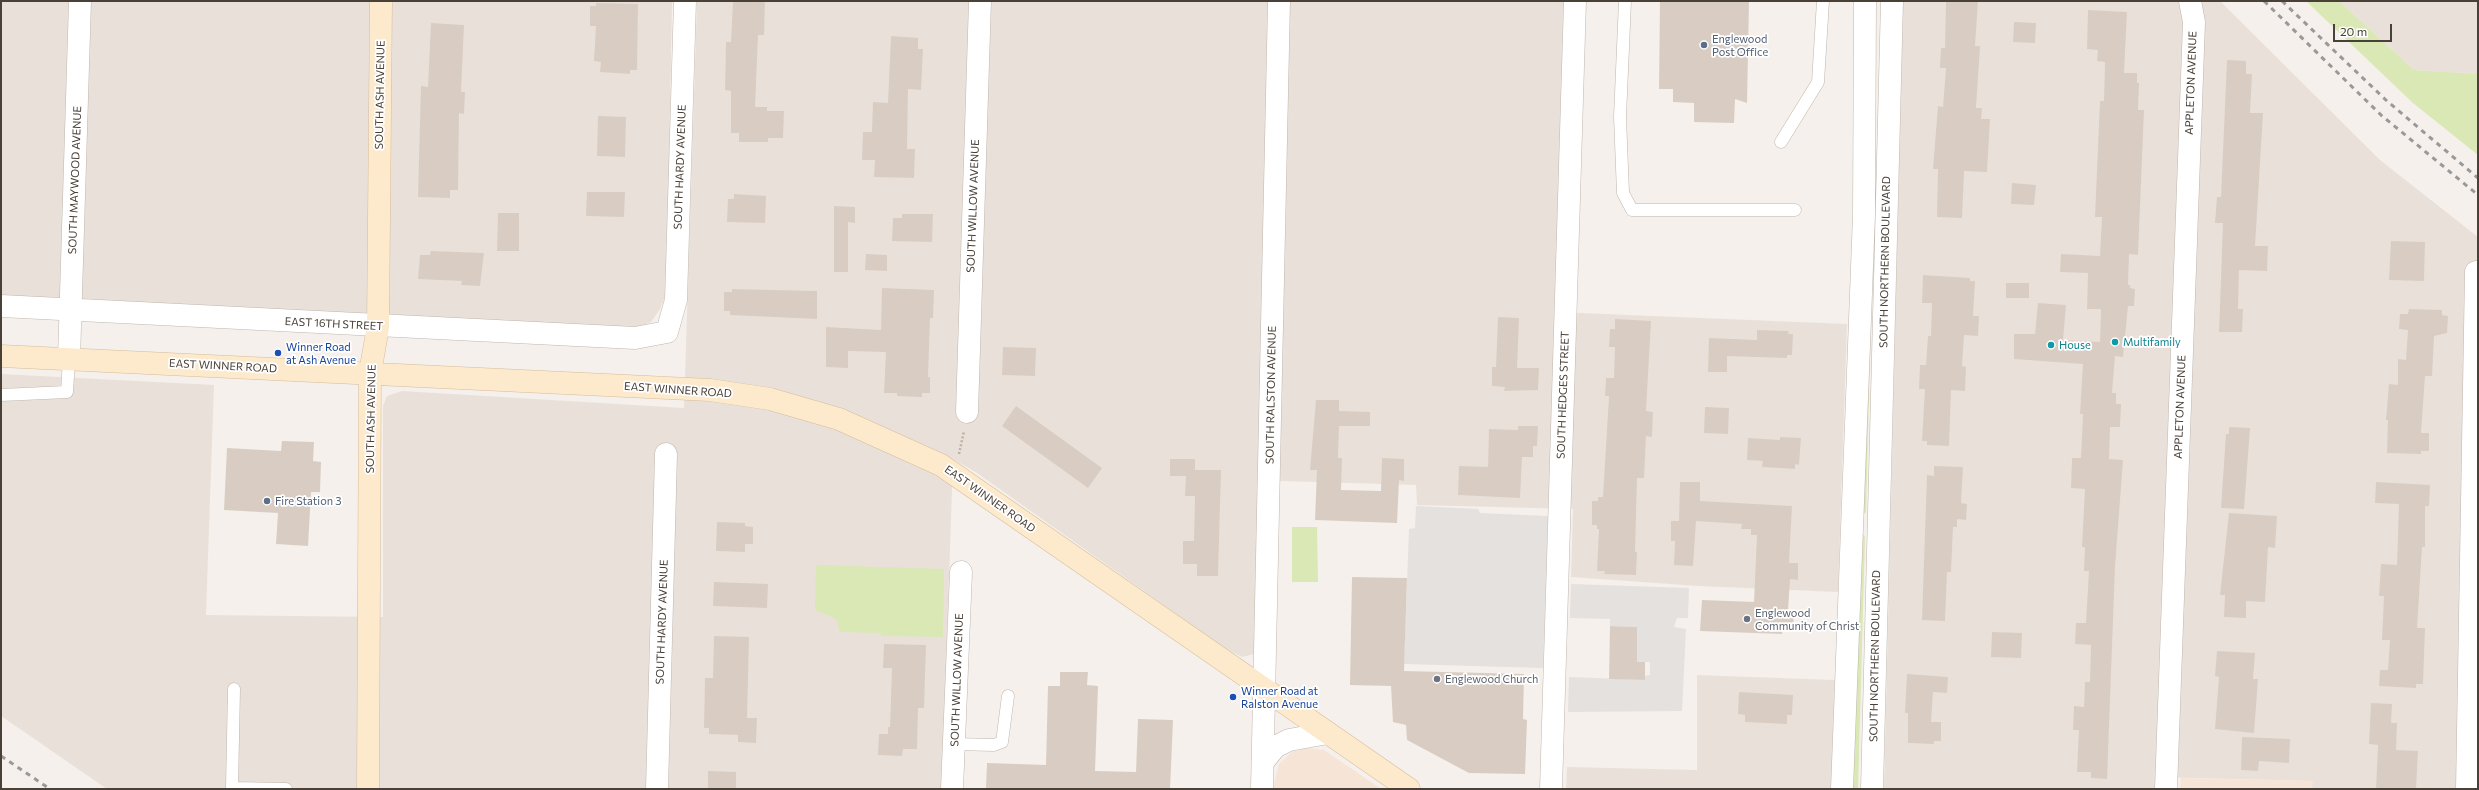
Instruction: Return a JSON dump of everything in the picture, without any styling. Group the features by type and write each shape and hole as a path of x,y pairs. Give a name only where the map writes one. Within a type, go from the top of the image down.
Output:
{"street":[{"name":"SOUTH MAYWOOD AVENUE","path":"69,359 80,1"},
{"name":"SOUTH ASH AVENUE","path":"368,789 370,373 378,326 381,1"},
{"name":"SOUTH HARDY AVENUE","path":"667,332 676,300 685,1"},
{"name":"SOUTH WILLOW AVENUE","path":"967,412 980,1"},
{"name":"SOUTH RALSTON AVENUE","path":"1262,789 1278,1"},
{"name":"SOUTH HEDGES STREET","path":"1551,789 1575,1"},
{"name":"SOUTH NORTHERN BOULEVARD","path":"1842,789 1864,215 1865,1"},
{"name":"SOUTH NORTHERN BOULEVARD","path":"1872,789 1892,1"},
{"name":"APPLETON AVENUE","path":"2166,789 2194,22 2190,1"},
{"path":"2467,789 2476,272"},
{"name":"EAST 16TH STREET","path":"1,306 635,338 667,332"},
{"name":"EAST WINNER ROAD","path":"1,356 710,390 770,400 839,418 941,465 1410,789"},
{"name":"SOUTH HARDY AVENUE","path":"657,789 666,454"},
{"path":"1852,524 1879,524"},
{"name":"SOUTH WILLOW AVENUE","path":"952,789 961,572"},
{"path":"1263,762 1275,747 1289,740 1328,733"}],"lane":[{"path":"1626,1 1620,117 1623,193 1632,210 1795,210"},
{"path":"1781,142 1818,82 1823,1"},
{"path":"1,395 67,392 69,359"},
{"path":"234,689 232,788 286,789"},
{"path":"954,744 994,745 1002,742 1008,696"}],"path":[{"path":"958,456 962,444"}],"shaded area":[{"path":"1,1 672,1 667,292 660,309 651,322 636,329 351,316 1,295"},
{"path":"697,1 1566,1 1557,312 1847,324 1838,592 1698,586 1571,577 1573,509 1417,505 1416,485 1282,481 1258,483 1258,644 1254,654 1242,657 1226,649 977,473 953,459 942,789 107,789 1,716 1,374 214,385 206,615 383,617 383,406 387,396 402,391 684,408"},
{"path":"1903,1 2220,1 2380,160 2478,237 2478,789 2312,789 2312,781 2156,777 2155,789 1884,789"},
{"path":"2339,1 2478,1 2478,74 2414,70"},
{"path":"1416,506 1478,509 1480,513 1548,516 1543,668 1404,664 1409,529 1415,528"},
{"path":"1571,584 1689,588 1688,618 1677,618 1674,627 1686,629 1682,711 1568,712 1569,677 1645,680 1645,676 1650,675 1650,662 1637,662 1637,627 1610,626 1610,619 1570,618"},
{"path":"1697,675 1835,680 1832,789 1566,789 1567,767 1697,770"},
{"path":"1306,748 1324,750 1381,789 1273,789 1279,764 1292,752"},
{"path":"2181,778 2313,781 2312,789 2180,789"}],"green space":[{"path":"2306,1 2339,1 2414,70 2478,74 2478,155 2413,103"},
{"path":"1872,270 1866,512 1863,515"},
{"path":"1292,527 1317,527 1318,582 1292,582"},
{"path":"1863,534 1865,537 1858,789 1850,789"},
{"path":"816,565 944,569 943,637 881,636 881,633 840,632 836,619 815,610"}],"building":[{"path":"733,1 765,1 764,35 758,35 755,107 767,107 767,111 784,111 783,138 768,138 768,142 739,142 739,133 731,133 731,91 725,90 726,42 731,42"},
{"name":"Englewood Post Office","path":"1660,1 1749,1 1747,103 1735,99 1734,123 1694,122 1694,103 1673,102 1673,89 1659,89"},
{"path":"1946,1 1978,1 1975,46 1980,46 1976,108 1982,108 1981,119 1990,119 1987,172 1964,171 1962,218 1937,217 1938,169 1933,169 1938,106 1943,107 1946,68 1940,68 1941,48 1945,48"},
{"path":"596,3 638,4 637,70 630,70 630,74 600,72 601,62 594,61 596,26 590,26 590,6 596,6"},
{"path":"2088,10 2127,12 2124,73 2137,73 2137,83 2139,83 2138,110 2144,110 2138,255 2129,254 2128,285 2130,285 2130,288 2135,289 2134,306 2128,306 2123,357 2115,356 2112,393 2116,393 2116,404 2121,404 2120,427 2110,427 2109,459 2123,460 2115,567 2107,779 2091,778 2091,772 2077,772 2079,730 2073,730 2074,706 2084,707 2085,682 2090,682 2091,645 2075,644 2076,623 2086,623 2089,571 2084,571 2085,547 2082,547 2085,489 2071,488 2072,458 2081,458 2083,414 2080,414 2083,364 2014,359 2014,334 2035,334 2038,303 2066,305 2063,340 2100,342 2101,309 2087,309 2088,273 2060,272 2061,254 2100,256 2102,217 2095,217 2100,101 2104,101 2105,62 2097,61 2098,50 2087,49"},
{"path":"2014,22 2036,23 2035,43 2013,42"},
{"path":"431,23 464,25 461,92 465,92 464,114 459,113 458,190 450,190 450,198 418,197 421,86 428,87"},
{"path":"891,36 918,38 918,49 923,49 921,90 908,89 907,149 915,149 914,178 874,177 875,160 862,160 863,132 872,132 873,102 888,103"},
{"path":"2227,60 2246,61 2246,74 2252,74 2250,113 2263,113 2255,246 2268,246 2267,271 2239,270 2238,309 2243,309 2242,332 2219,332 2223,223 2215,223 2217,197 2221,197"},
{"path":"598,116 626,117 625,157 597,156"},
{"path":"2012,183 2036,185 2034,205 2011,204"},
{"path":"587,192 625,192 624,217 586,216"},
{"path":"734,194 766,196 765,223 727,222 728,199 734,199"},
{"path":"834,206 855,207 855,223 848,222 848,272 834,272"},
{"path":"498,213 519,213 519,251 497,251"},
{"path":"902,214 933,214 932,242 892,241 893,218 902,218"},
{"path":"2391,241 2425,242 2424,281 2389,280"},
{"path":"431,251 484,253 480,286 461,285 462,281 418,279 420,255 430,255"},
{"path":"866,254 887,255 887,271 865,270"},
{"path":"1923,275 1970,278 1970,281 1975,281 1973,316 1979,316 1978,336 1964,335 1962,366 1966,367 1965,391 1951,390 1949,446 1927,445 1927,441 1922,441 1925,389 1919,389 1920,365 1926,365 1928,336 1931,336 1932,303 1922,303"},
{"path":"2006,283 2029,283 2029,298 2006,298"},
{"path":"882,288 934,290 933,318 930,318 928,377 930,377 930,393 922,393 922,397 897,396 897,393 884,393 886,352 848,351 848,368 826,367 826,327 881,330"},
{"path":"732,289 817,291 817,319 730,315 730,311 724,311 724,292 732,292"},
{"path":"2409,309 2442,310 2442,315 2448,316 2447,333 2434,336 2432,376 2425,376 2421,433 2429,433 2429,451 2421,451 2421,454 2387,453 2388,420 2386,420 2389,384 2398,385 2398,359 2406,360 2408,330 2399,329 2400,314 2408,314"},
{"path":"1498,317 1519,318 1517,368 1539,368 1538,390 1504,391 1505,387 1492,386 1492,367 1496,367"},
{"path":"1615,319 1651,321 1646,411 1653,412 1652,437 1646,436 1644,478 1637,478 1635,552 1637,552 1636,575 1604,574 1605,571 1597,571 1599,529 1597,529 1597,525 1592,525 1592,501 1598,501 1598,497 1603,497 1609,396 1605,396 1606,378 1614,378 1615,347 1609,347 1610,329 1615,329"},
{"path":"1757,330 1789,331 1788,334 1793,334 1792,355 1787,355 1787,358 1727,356 1727,372 1708,372 1709,338 1757,340"},
{"path":"1003,347 1036,348 1035,376 1002,375"},
{"path":"1316,400 1339,400 1339,411 1370,412 1370,426 1339,426 1338,458 1342,458 1341,490 1381,491 1382,458 1404,459 1404,481 1399,480 1397,523 1315,520 1317,470 1310,470"},
{"path":"1016,406 1102,468 1088,488 1002,426"},
{"path":"1705,407 1729,408 1728,434 1704,433"},
{"path":"1518,426 1538,426 1537,446 1533,446 1533,457 1522,457 1520,498 1458,495 1459,466 1488,467 1489,429 1518,430"},
{"path":"2229,427 2250,428 2244,509 2221,508 2226,434 2229,434"},
{"path":"1780,437 1801,438 1799,465 1795,464 1795,469 1762,467 1763,461 1747,460 1748,438 1780,440"},
{"name":"Fire Station 3","path":"282,441 314,442 313,461 321,462 320,492 311,492 308,546 276,544 278,513 224,510 227,448 281,451"},
{"path":"1170,459 1195,459 1195,470 1221,470 1218,576 1197,576 1197,564 1183,564 1183,541 1194,541 1195,496 1185,496 1186,476 1170,476"},
{"path":"1934,466 1963,467 1961,503 1967,504 1966,520 1957,519 1957,527 1953,527 1951,572 1947,572 1945,621 1922,620 1927,475 1934,476"},
{"path":"1680,482 1700,482 1700,501 1792,506 1789,563 1798,563 1798,580 1790,579 1788,610 1794,610 1793,629 1783,629 1782,634 1700,631 1702,600 1754,602 1757,535 1751,535 1751,529 1741,529 1742,524 1696,521 1693,566 1674,565 1675,541 1671,541 1671,521 1679,521"},
{"path":"2376,482 2430,485 2429,506 2425,506 2425,547 2422,547 2417,628 2425,628 2423,684 2416,684 2416,688 2379,686 2380,670 2388,670 2390,640 2382,640 2384,596 2379,596 2381,564 2397,565 2399,504 2375,503"},
{"path":"2229,513 2277,516 2275,548 2268,547 2265,602 2246,601 2246,618 2224,617 2225,595 2220,595"},
{"path":"717,522 745,523 745,526 753,527 753,544 745,544 745,552 716,551"},
{"name":"Englewood Church","path":"1352,577 1407,578 1404,671 1524,674 1523,719 1527,720 1525,774 1469,773 1407,740 1406,725 1393,722 1391,686 1350,685"},
{"path":"714,582 768,584 767,608 713,606"},
{"path":"1610,626 1637,627 1637,662 1645,662 1645,680 1609,679"},
{"path":"1992,632 2022,633 2021,658 1991,657"},
{"path":"714,636 749,637 747,718 757,718 756,743 738,742 738,735 709,734 709,728 704,728 705,678 713,678"},
{"path":"884,644 926,645 924,708 918,708 917,749 903,749 902,756 878,755 879,734 888,734 888,727 890,727 892,668 883,668"},
{"path":"2217,651 2255,653 2253,679 2258,679 2254,733 2215,729 2219,677 2215,676"},
{"path":"1060,672 1088,672 1087,685 1098,686 1095,771 1136,772 1138,719 1173,720 1170,789 986,789 987,763 1046,765 1048,686 1060,686"},
{"path":"1907,674 1948,677 1947,693 1933,692 1931,722 1941,722 1941,741 1934,741 1934,744 1908,743 1908,713 1905,713"},
{"path":"1739,692 1793,695 1792,715 1787,715 1787,724 1745,722 1745,715 1738,714"},
{"path":"2371,703 2392,704 2391,723 2397,723 2396,750 2418,751 2416,789 2376,789 2378,745 2369,744"},
{"path":"2242,737 2290,739 2289,763 2259,761 2258,771 2241,770"},
{"path":"708,771 736,772 736,789 708,789"}],"railway":[{"path":"2264,1 2381,115 2478,195"},
{"path":"2282,1 2387,101 2478,178"},
{"path":"1,756 50,789"}],"place":[{"name":"Englewood Post Office","path":"1704,45"},
{"name":"Multifamily","path":"2115,342"},
{"name":"House","path":"2051,345"},
{"name":"Winner Road at Ash Avenue","path":"278,353"},
{"name":"Fire Station 3","path":"267,501"},
{"name":"Englewood Community of Christ","path":"1747,619"},
{"name":"Englewood Church","path":"1437,679"},
{"name":"Winner Road at Ralston Avenue","path":"1233,697"}]}
